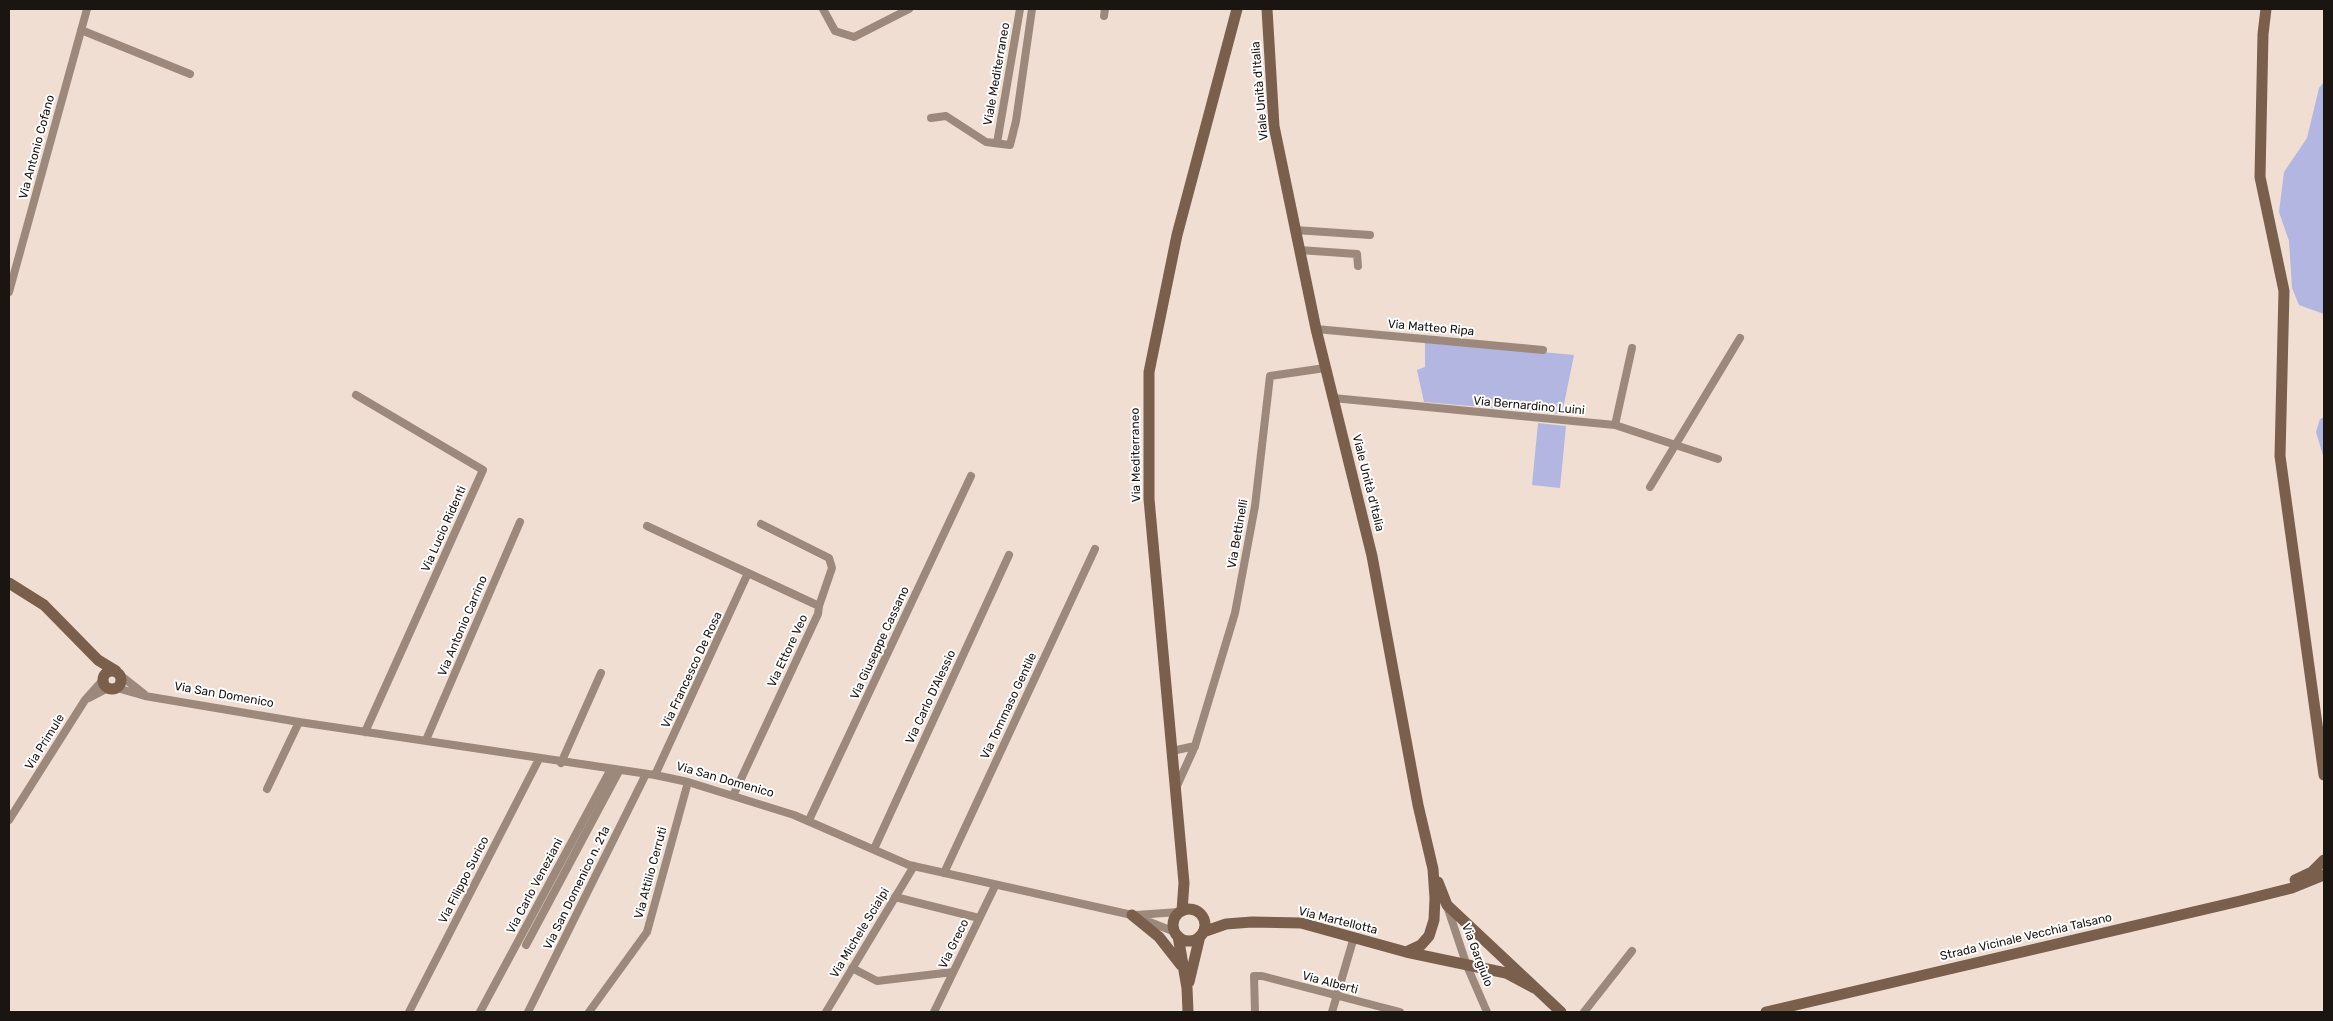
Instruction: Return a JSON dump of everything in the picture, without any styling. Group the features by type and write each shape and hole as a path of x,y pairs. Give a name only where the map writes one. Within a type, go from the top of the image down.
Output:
{"main road":[{"name":"Via Mediterraneo","path":"1180,911 1184,883 1149,499 1149,372 1177,235 1236,9"},
{"name":"Viale Unità d'Italia","path":"1267,9 1274,126 1298,250 1316,329 1372,556 1418,805 1433,869 1435,898 1432,928 1429,936 1420,945 1406,952"},
{"path":"2266,9 2262,34 2260,177 2284,291 2280,456 2324,775"},
{"path":"9,583 44,606 98,660 118,673 122,681 108,683"},
{"path":"98,660 108,683"},
{"path":"108,683 106,672 118,673"},
{"path":"2240,901 2260,888 2299,878 2312,872 2324,860"},
{"path":"1433,869 1446,905 1562,1012"},
{"path":"2292,888 2324,875"},
{"path":"2292,888 2324,885"},
{"name":"Strada Vicinale Vecchia Talsano","path":"1766,1012 2292,888"},
{"path":"1187,988 1205,922 1200,914 1192,909 1180,911 1174,921 1187,988 1188,1012"},
{"path":"1132,915 1159,937 1184,969"},
{"name":"Via Martellotta","path":"1202,934 1226,924 1301,923 1406,952 1506,973 1534,988"},
{"path":"1176,934 1187,940 1202,934"}],"street":[{"name":"Via Antonio Cofano","path":"9,292 87,9"},
{"path":"822,9 835,31 854,37 909,9"},
{"name":"Viale Mediterraneo","path":"932,118 946,116 986,142 1000,144 1020,9"},
{"path":"1000,144 1010,145 1016,121 1032,9"},
{"path":"81,30 190,74"},
{"path":"1295,230 1370,235"},
{"path":"1298,250 1357,254 1358,266"},
{"name":"Via Matteo Ripa","path":"1316,329 1543,350"},
{"path":"1650,487 1740,338"},
{"path":"1615,425 1632,348"},
{"name":"Via Bettinelli","path":"1176,790 1195,746 1235,613 1255,506 1270,376 1325,368"},
{"name":"Via Lucio Ridenti","path":"356,395 483,470 365,732"},
{"name":"Via Bernardino Luini","path":"1333,398 1615,425 1718,460"},
{"name":"Via Giuseppe Cassano","path":"809,820 971,476"},
{"name":"Via Antonio Carrino","path":"426,740 520,522"},
{"path":"761,524 829,558 832,568 819,606"},
{"name":"Via Ettore Veo","path":"647,526 819,606 818,614 733,796"},
{"name":"Via Tommaso Gentile","path":"944,874 1095,549"},
{"name":"Via Carlo D'Alessio","path":"874,849 1009,555"},
{"name":"Via Francesco De Rosa","path":"655,775 748,573"},
{"path":"118,673 145,696"},
{"path":"560,763 601,673"},
{"name":"Via San Domenico","path":"108,683 145,696 560,763 655,775 688,782 809,820 914,866 995,886 1132,915 1176,934"},
{"name":"Via Primule","path":"9,820 85,700 108,683"},
{"path":"267,789 299,722"},
{"path":"1172,751 1195,746"},
{"name":"Via Filippo Surico","path":"409,1012 539,759"},
{"name":"Via Carlo Veneziani","path":"480,1012 611,770"},
{"path":"526,945 619,771"},
{"name":"Via San Domenico n. 21a","path":"528,1012 646,774"},
{"name":"Via Attilio Cerruti","path":"589,1012 646,932 688,782"},
{"name":"Via Michele Scialpi","path":"826,1012 914,866"},
{"name":"Via Greco","path":"934,1012 995,886"},
{"path":"895,897 979,918"},
{"name":"Via Gargiulo","path":"1446,905 1467,966 1487,1012"},
{"name":"Via San Domenico","path":"1132,915 1180,911"},
{"path":"1332,1012 1354,937"},
{"path":"1584,1012 1632,951"},
{"path":"852,968 877,981 953,972"},
{"name":"Via Alberti","path":"1255,1012 1254,976 1262,976 1336,997 1400,1012"}],"shaded area":[{"path":"2324,82 2324,314 2299,305 2292,288 2289,241 2279,212 2284,172 2307,138 2319,88"},
{"path":"1425,341 1574,355 1562,414 1424,402 1417,370 1425,367"},
{"path":"2324,417 2324,459 2316,432 2320,419"},
{"path":"1538,423 1566,426 1560,488 1532,485"}]}
